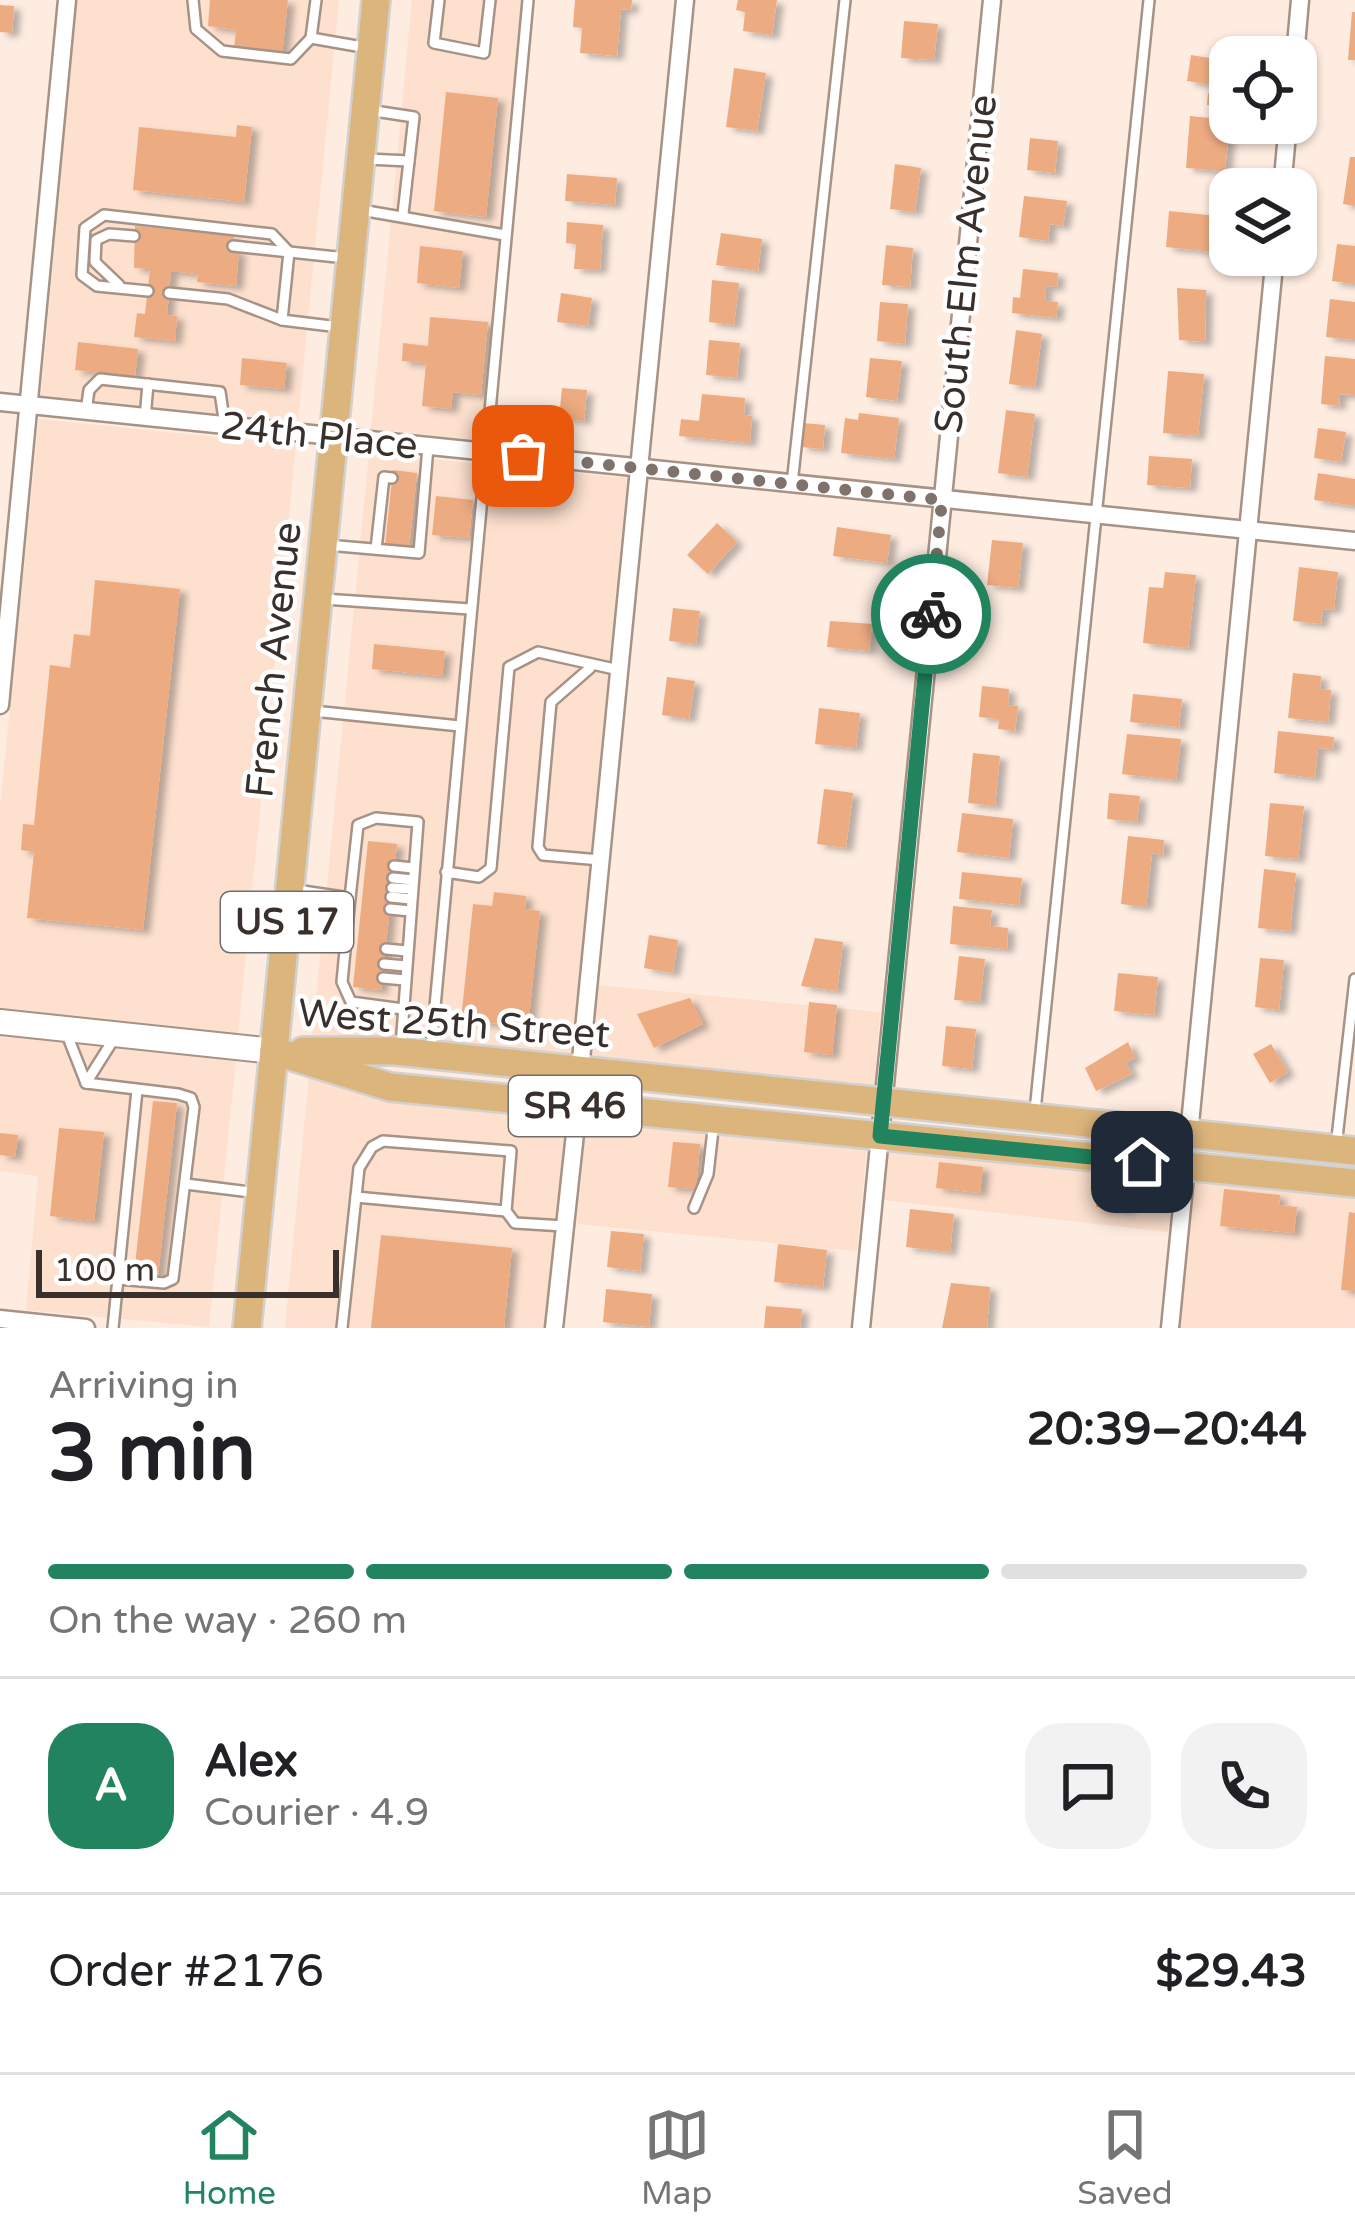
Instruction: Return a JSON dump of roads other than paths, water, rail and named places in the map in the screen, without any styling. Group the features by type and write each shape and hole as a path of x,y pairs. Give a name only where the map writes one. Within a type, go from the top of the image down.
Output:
{"main road":[{"name":"French Avenue","path":"247,1328 376,0"},
{"path":"0,1022 274,1051"},
{"name":"West 25th Street","path":"274,1051 400,1052 1345,1150"},
{"name":"West 25th Street","path":"274,1051 390,1087 1355,1183"},
{"path":"1186,1166 1214,1154 1300,1162 1345,1150"}],"street":[{"path":"0,705 67,0"},
{"path":"580,1070 685,0"},
{"name":"South Elm Avenue","path":"861,1328 992,0"},
{"path":"1297,36 1300,0"},
{"path":"1189,1134 1273,276"},
{"name":"24th Place","path":"0,402 1355,541"},
{"path":"554,1328 578,1106"},
{"path":"1170,1328 1186,1166"},
{"path":"0,1319 86,1328"}],"lane":[{"path":"193,0 196,29 222,51 291,59 311,38 316,0"},
{"path":"439,0 434,43 484,52 490,0"},
{"path":"431,1055 527,0"},
{"path":"792,484 844,0"},
{"path":"1035,1117 1149,0"},
{"path":"311,38 372,49"},
{"path":"366,109 414,117 403,214"},
{"path":"361,158 409,161"},
{"path":"356,210 403,214 505,236"},
{"path":"134,236 103,235 96,240 95,262 116,284 148,291 97,286 82,274 85,228 104,215 272,234 289,252 282,320"},
{"path":"233,246 351,259"},
{"path":"170,293 228,299 282,320 345,327"},
{"path":"86,412 89,390 100,379 220,392 225,426"},
{"path":"145,418 148,384"},
{"path":"324,544 418,553 416,521 428,447"},
{"path":"376,549 384,518 384,477 392,478"},
{"path":"319,599 470,609"},
{"path":"446,872 479,877 491,868 509,667 538,652 560,654 590,668 619,670"},
{"path":"590,668 551,702 538,847 543,855 600,860"},
{"path":"308,710 460,725"},
{"path":"400,1052 418,822 376,818 358,825 361,849 348,975 351,1002 403,1010"},
{"path":"290,889 357,885"},
{"path":"392,887 412,890"},
{"path":"392,887 412,890"},
{"path":"392,887 412,890"},
{"path":"386,950 407,951"},
{"path":"384,964 406,966"},
{"path":"382,978 405,980"},
{"path":"1345,1150 1355,980"},
{"path":"65,1029 86,1083"},
{"path":"86,1083 117,1034"},
{"path":"86,1083 191,1099 173,1279 164,1283 118,1279"},
{"path":"113,1328 137,1090"},
{"path":"134,1118 151,1120"},
{"path":"694,1208 708,1174 714,1120"},
{"path":"175,1123 192,1124"},
{"path":"342,1328 356,1197 364,1156 372,1147 394,1140 511,1151 506,1211 515,1223 565,1226"},
{"path":"131,1144 148,1146"},
{"path":"172,1148 189,1149"},
{"path":"130,1163 146,1164"},
{"path":"170,1167 187,1169"},
{"path":"128,1186 144,1187"},
{"path":"168,1190 260,1193"},
{"path":"356,1197 506,1211"},
{"path":"125,1208 141,1210"},
{"path":"165,1212 182,1214"},
{"path":"123,1230 139,1231"},
{"path":"163,1234 179,1236"},
{"path":"121,1251 136,1252"},
{"path":"161,1255 177,1256"}]}
